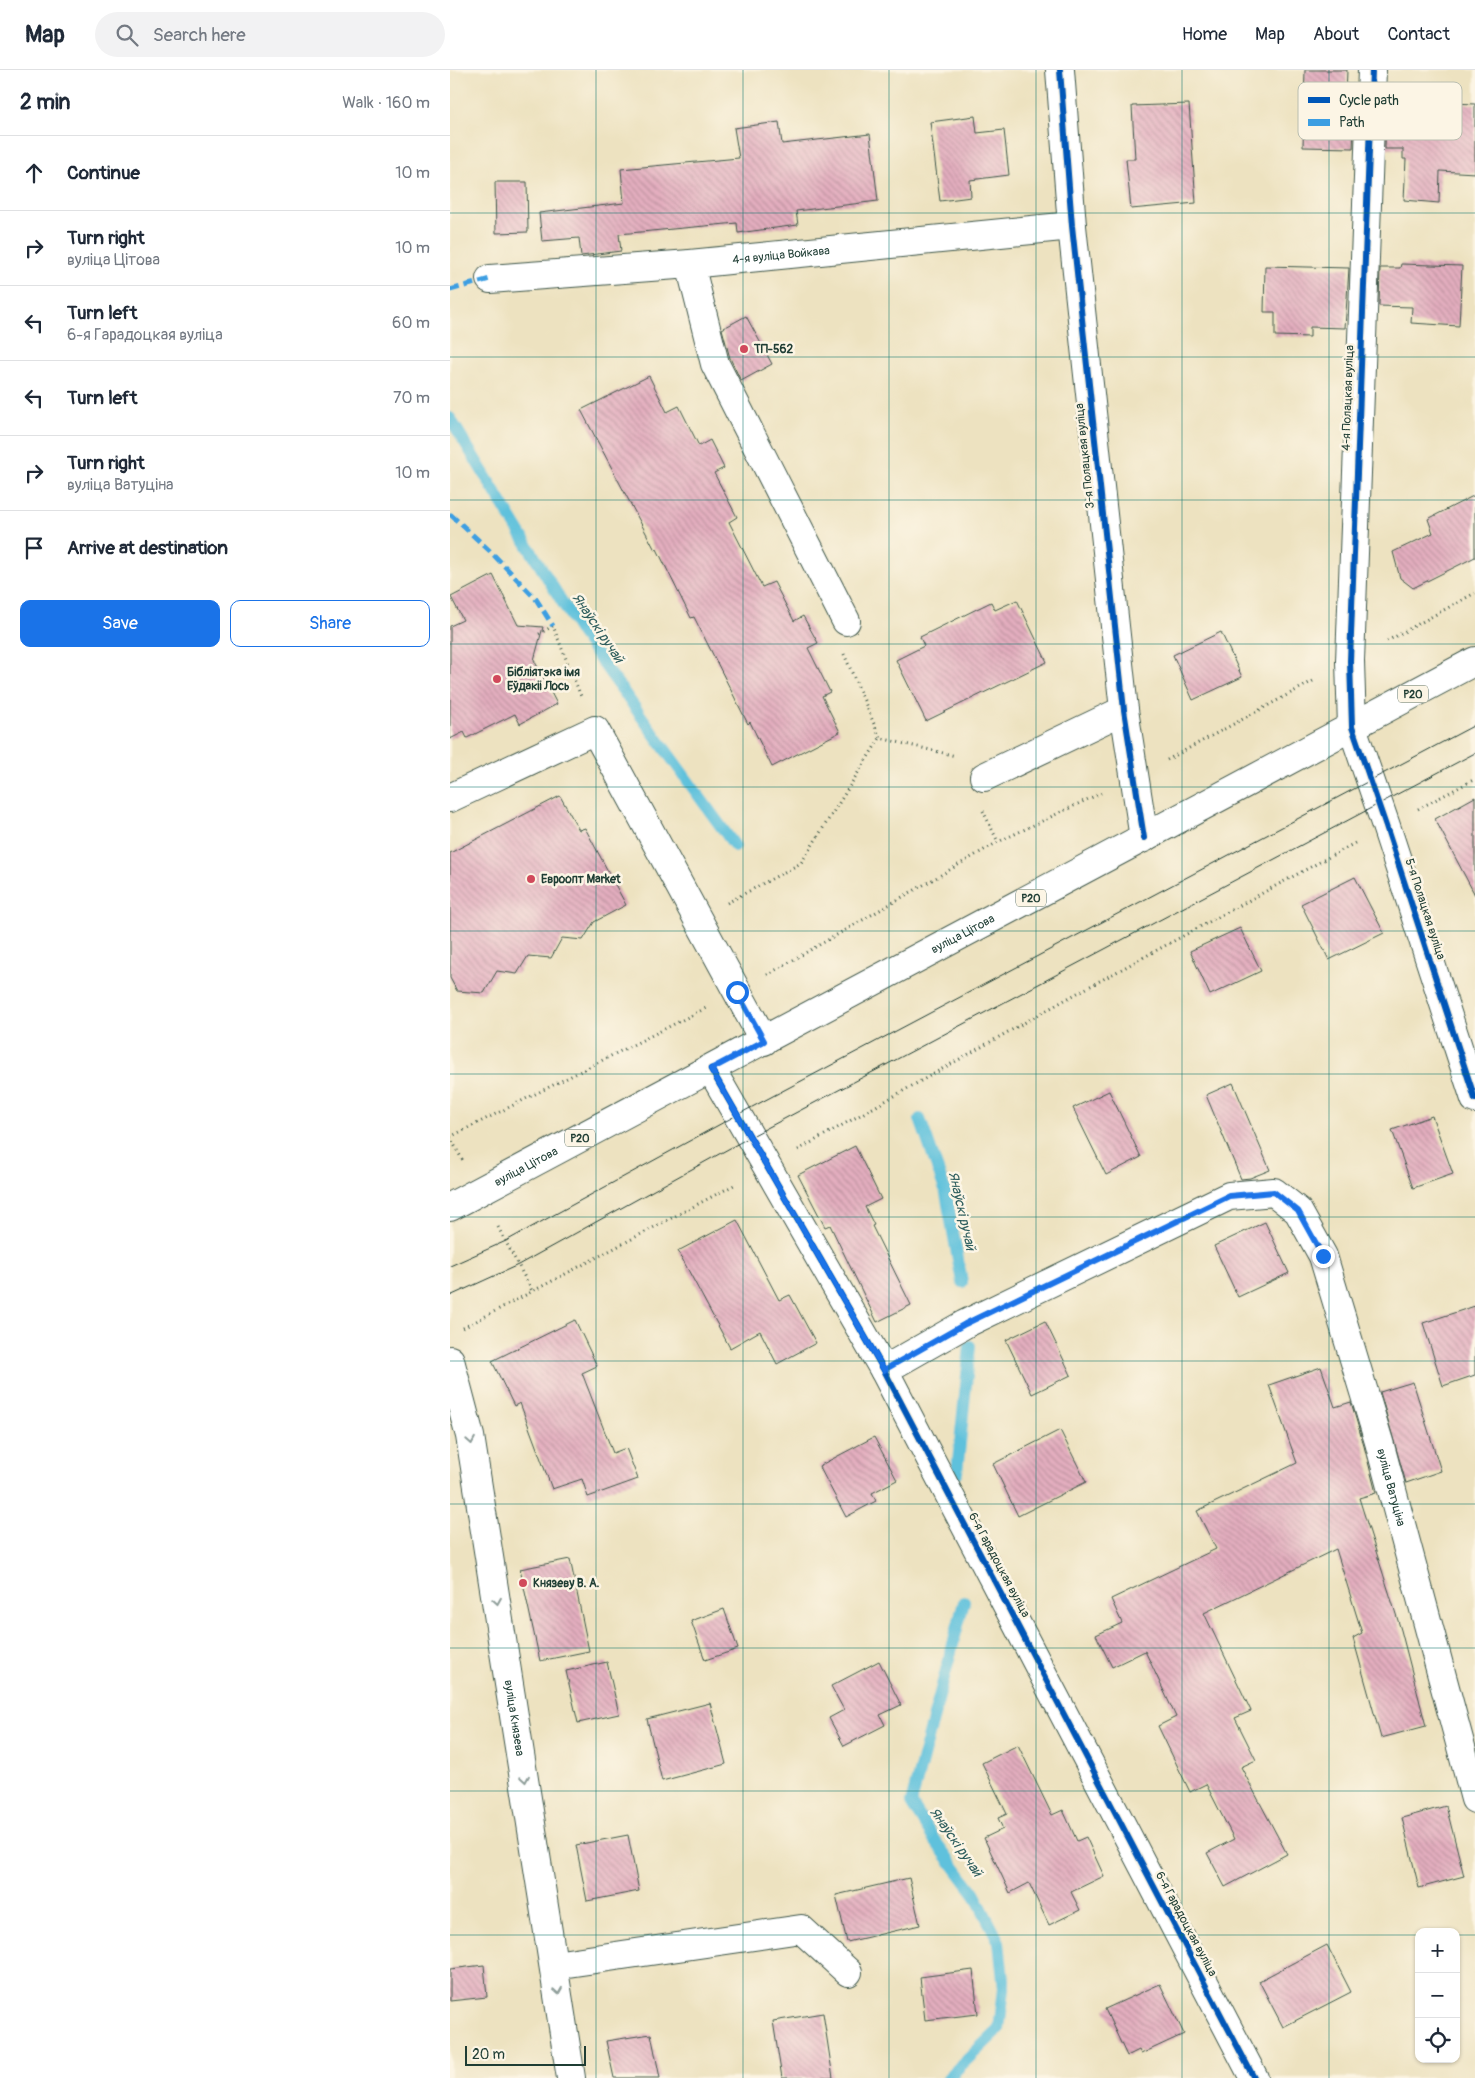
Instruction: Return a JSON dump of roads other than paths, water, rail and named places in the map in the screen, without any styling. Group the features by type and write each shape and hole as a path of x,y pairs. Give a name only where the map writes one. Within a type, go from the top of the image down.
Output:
{"street":[{"name":"3-я Полацкая вуліца","path":"1060,70 1072,226 1124,710 1144,838"},
{"name":"4-я Полацкая вуліца","path":"1352,727 1350,661 1369,140"},
{"name":"4-я вуліца Войкава","path":"490,278 690,264 1072,226"},
{"path":"690,264 715,364 846,621"},
{"name":"вуліца Цітова","path":"450,1207 1475,661"},
{"path":"984,777 1124,710"},
{"name":"5-я Полацкая вуліца","path":"1352,727 1475,1099"},
{"path":"450,798 595,730 764,1041"},
{"name":"6-я Гарадоцкая вуліца","path":"711,1069 884,1370 1254,2078"},
{"name":"вуліца Ватуціна","path":"884,1370 965,1324 1229,1196 1274,1192 1298,1211 1323,1256 1379,1442 1475,1799"},
{"name":"вуліца Князева","path":"450,1360 470,1436 571,2078"},
{"path":"554,1965 801,1929 848,1972"}],"waterway":[{"name":"Янаўскі ручай","path":"450,418 581,633 735,846"},
{"name":"Янаўскі ручай","path":"920,1119 946,1193 962,1282"},
{"name":"Янаўскі ручай","path":"957,1472 970,1346"},
{"name":"Янаўскі ручай","path":"948,2078 999,2029 1004,1989 999,1942 974,1893 933,1838 911,1803 964,1602"}],"tram line":[{"path":"450,1266 506,1241 737,1115 1475,725"},
{"path":"450,1296 518,1265 750,1137 1475,753"}],"place":[{"name":"ТП-562","path":"744,349"},
{"name":"Бібліятэка імя Еўдакіі Лось","path":"497,679"},
{"name":"Евроопт Market","path":"531,879"},
{"name":"Князеву В. А.","path":"523,1583"}]}
